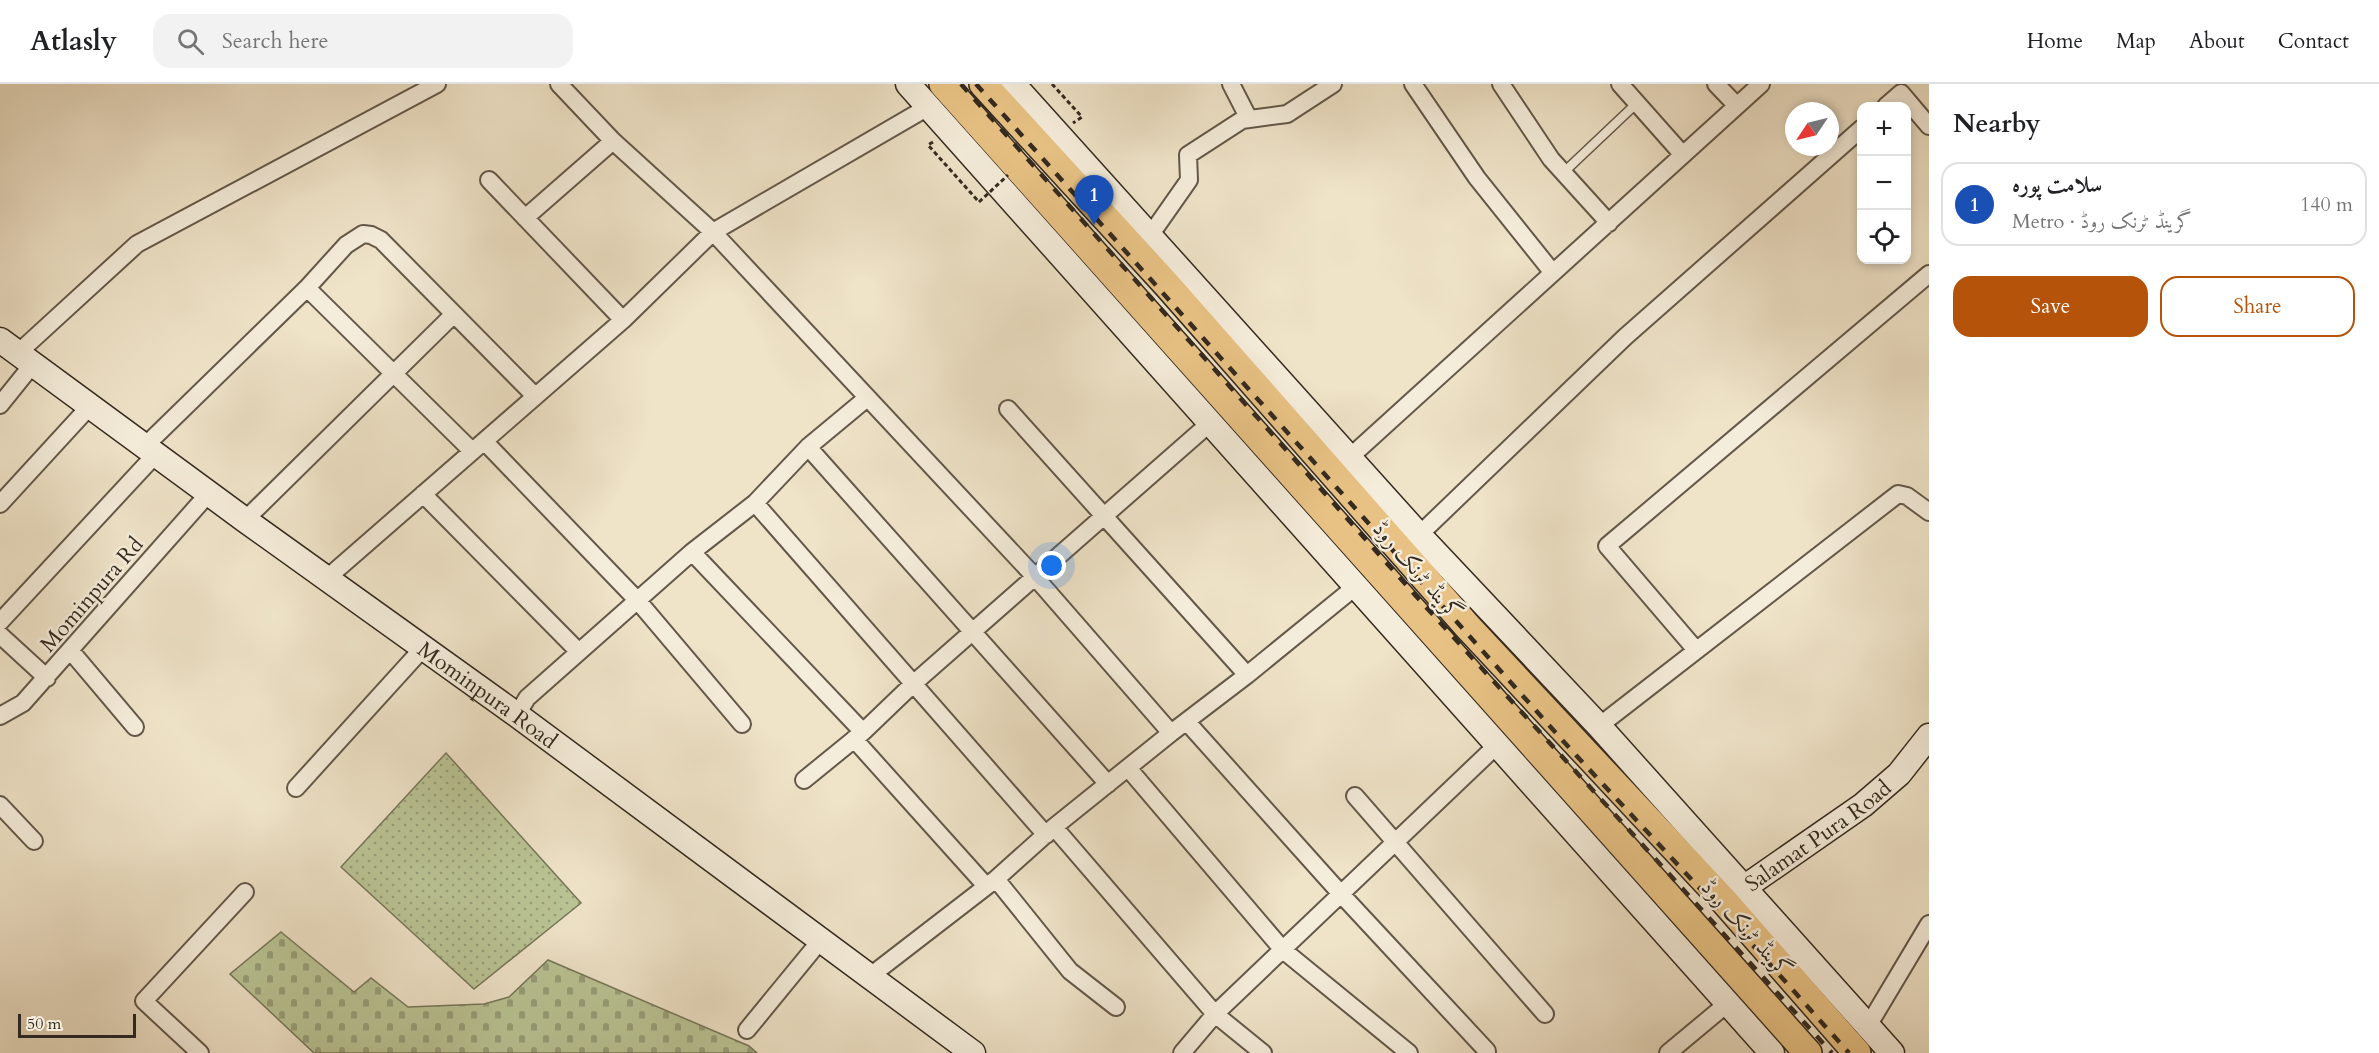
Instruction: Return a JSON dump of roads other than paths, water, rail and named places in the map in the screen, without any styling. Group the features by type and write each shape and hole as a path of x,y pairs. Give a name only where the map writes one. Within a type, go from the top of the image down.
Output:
{"main road":[{"name":"گرینڈ ٹرنک روڈ","path":"943,84 1808,1053"},
{"name":"گرینڈ ٹرنک روڈ","path":"983,84 1168,286 1468,627 1734,895 1857,1053"},
{"path":"1445,646 1468,627"}],"street":[{"path":"0,405 17,352 137,244 436,84"},
{"path":"559,84 613,141 713,232 1036,578 1172,732"},
{"path":"908,84 1772,1053"},
{"path":"1231,84 1248,119"},
{"path":"1413,84 1477,178 1553,273"},
{"path":"1501,84 1551,159 1609,223"},
{"path":"1620,84 1683,155"},
{"path":"1716,84 1737,106"},
{"path":"1349,458 1761,84"},
{"path":"1149,237 1189,180 1188,155 1242,120 1287,114 1328,85"},
{"path":"1023,87 1149,237 1419,535 1599,726 1734,895 1868,1026 1892,1053"},
{"path":"1891,102 1901,93 1909,102"},
{"path":"1911,105 1929,126"},
{"path":"326,579 623,320 713,232 928,107"},
{"path":"1419,535 1625,337 1857,132"},
{"path":"525,218 613,141"},
{"path":"489,180 623,320"},
{"path":"0,621 150,450 354,238 363,234 381,240 535,396"},
{"path":"1696,650 1607,546 1929,274"},
{"path":"307,288 393,375 478,446 638,601 742,724"},
{"path":"245,520 453,315"},
{"name":"Mominpura Road","path":"17,352 326,579 517,715 972,1053"},
{"path":"517,715 527,699 692,552 755,503 808,447 867,398"},
{"path":"0,504 90,406"},
{"path":"1008,409 1247,675"},
{"path":"804,780 859,736 913,684 1210,423"},
{"path":"808,447 1108,784"},
{"name":"Mominpura Rd","path":"0,716 23,704 209,493"},
{"path":"423,494 579,652"},
{"path":"1599,726 1898,494 1907,496 1929,512"},
{"path":"755,503 913,684 1050,831 1215,1014 1263,1053"},
{"path":"692,552 1070,971 1116,1007"},
{"path":"868,977 991,882 1172,732 1247,675 1355,587"},
{"path":"0,635 47,678"},
{"path":"296,788 424,647"},
{"path":"70,650 135,727"},
{"path":"1187,722 1486,1051"},
{"name":"Salamat Pura Road","path":"1734,895 1863,805 1899,774 1929,736"},
{"path":"1182,1053 1215,1014 1497,745"},
{"path":"1128,768 1282,950 1409,1053"},
{"path":"1355,796 1545,1014"},
{"path":"0,805 34,841"},
{"path":"193,1051 144,1001 245,892"},
{"path":"1868,1026 1929,924"},
{"path":"747,1030 820,941"},
{"path":"1668,1053 1728,1003"}],"lane":[{"path":"1563,173 1637,103"}],"railway":[{"path":"961,84 1416,596 1832,1053"},
{"path":"976,84 1573,752 1759,952 1849,1053"}],"place":[{"name":"سلامت پورہ","path":"1094,225"}]}
